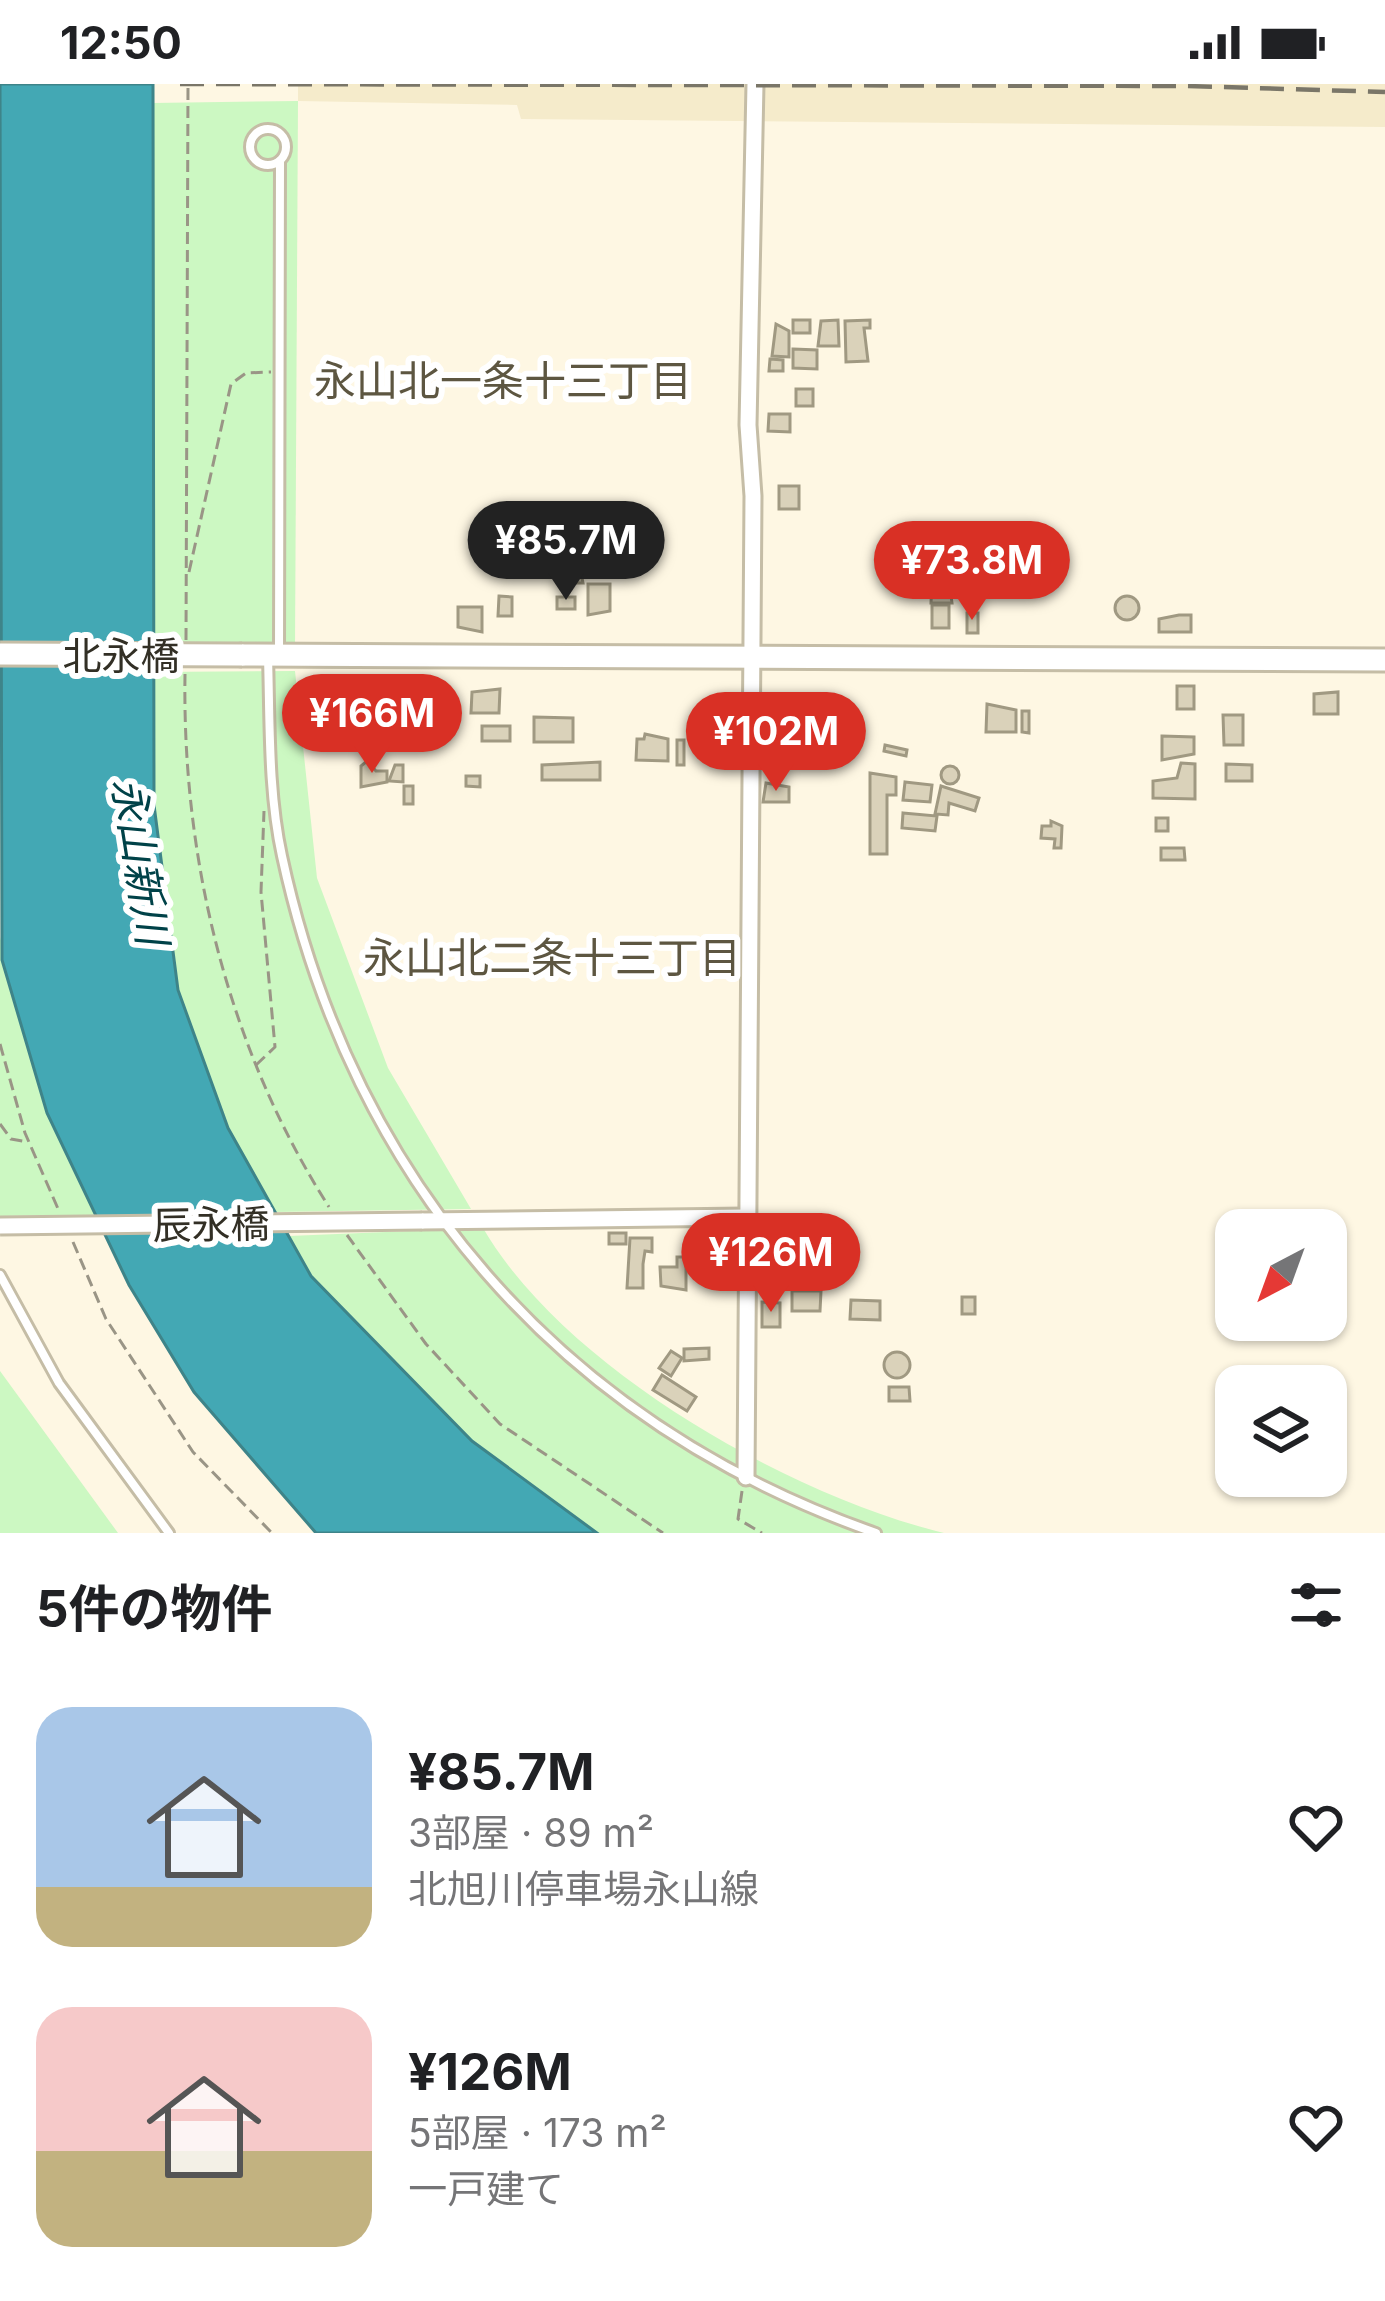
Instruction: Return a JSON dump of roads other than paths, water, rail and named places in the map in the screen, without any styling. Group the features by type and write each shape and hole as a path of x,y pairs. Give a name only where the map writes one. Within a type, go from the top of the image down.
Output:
{"main road":[{"name":"北永橋","path":"0,654 1385,660"}],"street":[{"path":"746,1478 753,496 748,425 755,84"},
{"name":"辰永橋","path":"0,1226 746,1217"}],"lane":[{"path":"280,161 269,166 254,158 251,141 258,132 270,128 285,138 280,161 273,656 276,797 281,852 311,967 359,1085 440,1220 506,1300 608,1390 746,1478 877,1533"},
{"path":"0,1275 59,1383 169,1533"}],"water":[{"name":"永山新川","path":"0,84 153,84 154,805 178,990 228,1128 311,1276 472,1441 597,1533 316,1533 194,1392 129,1285 47,1113 2,960"}],"railway":[{"path":"180,84 1187,86 1385,92"}],"district":[{"name":"永山北一条十三丁目","path":"503,380"},
{"name":"永山北二条十三丁目","path":"552,957"}]}
